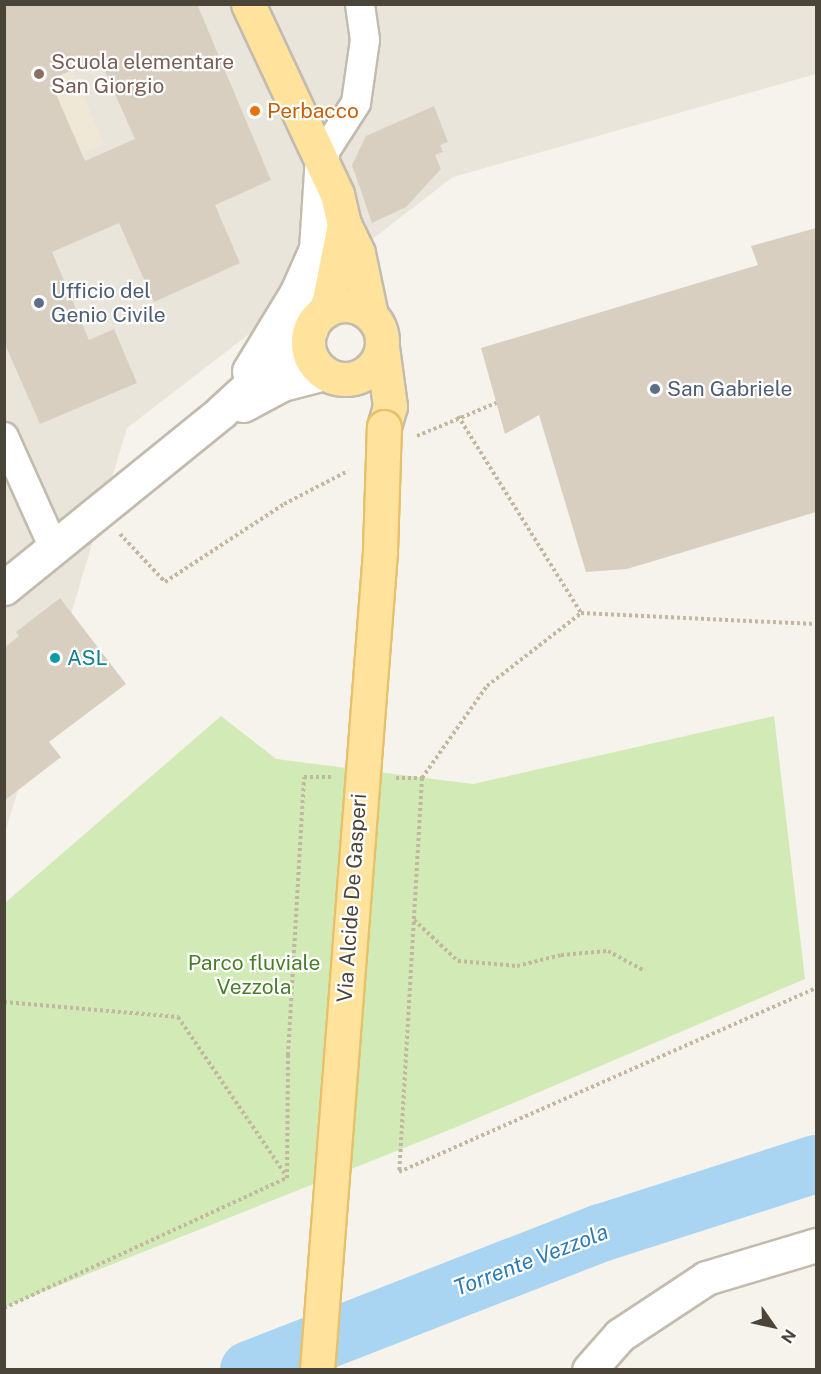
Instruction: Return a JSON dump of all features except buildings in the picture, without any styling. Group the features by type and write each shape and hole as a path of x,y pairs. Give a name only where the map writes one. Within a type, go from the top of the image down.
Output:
{"main road":[{"name":"Via Alcide De Gasperi","path":"248,4 322,156 344,224 358,253 371,315 382,346 395,434 380,551 317,1370"},
{"name":"Via Alcide De Gasperi","path":"344,224 310,353 337,376 395,434"},
{"path":"319,319 349,305 371,315"},
{"path":"337,376 371,368 382,346"}],"street":[{"path":"221,412 265,347 316,249 322,156 356,102 365,40 360,4"},
{"path":"4,588 221,412 319,319"},
{"path":"221,412 282,384 337,376"},
{"path":"4,437 54,548"},
{"path":"589,1370 620,1335 706,1278 816,1245"}],"path":[{"path":"395,434 496,403"},
{"path":"458,416 581,613"},
{"path":"147,563 165,582 284,504 355,468"},
{"path":"422,778 487,686 581,613 816,624"},
{"path":"414,920 458,961 517,966 561,955 608,951 645,971"},
{"path":"399,1173 816,988"},
{"path":"4,1002 178,1017 288,1178 4,1308"}],"shaded area":[{"path":"5,5 816,5 816,74 453,177 127,428 5,833"},
{"name":"Scuola elementare San Giorgio","path":"44,5 104,144 5,187"}],"green space":[{"name":"Parco fluviale Vezzola","path":"221,716 276,759 473,784 774,716 805,979 459,1126 5,1307 5,903"}],"waterway":[{"name":"Torrente Vezzola","path":"249,1370 601,1233 816,1164"}],"place":[{"name":"Scuola elementare San Giorgio","path":"39,74"},
{"name":"Perbacco","path":"255,111"},
{"name":"Ufficio del Genio Civile","path":"39,303"},
{"name":"San Gabriele","path":"655,389"},
{"name":"ASL","path":"55,658"}]}
